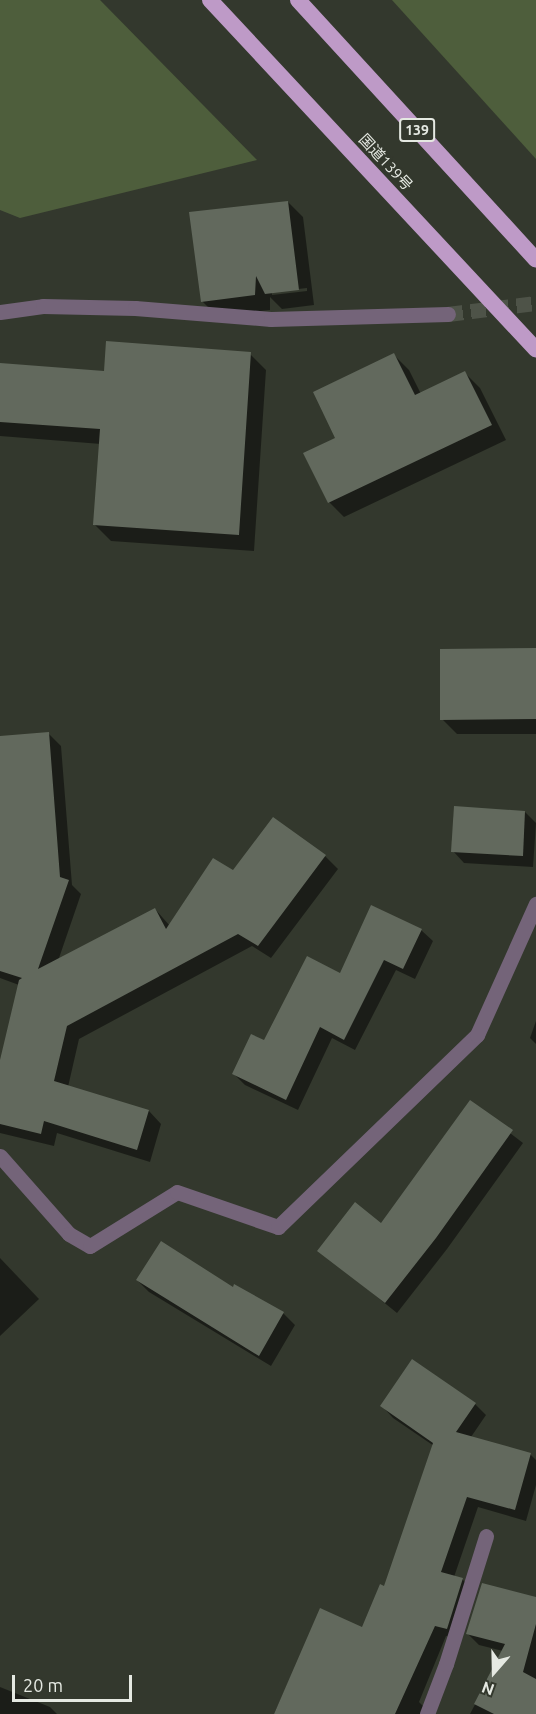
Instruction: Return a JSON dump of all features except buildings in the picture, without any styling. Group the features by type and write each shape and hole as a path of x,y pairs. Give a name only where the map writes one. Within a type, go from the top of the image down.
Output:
{"highway":[{"name":"国道139号","path":"210,0 536,349"},
{"name":"139","path":"298,0 536,260"}],"street":[{"path":"0,312 43,306 135,308 271,319 448,314"},
{"path":"0,1156 69,1234 90,1246 177,1192 278,1227 477,1035 536,904"},
{"path":"427,1714 446,1664 486,1536"}],"green space":[{"path":"0,0 100,0 257,160 20,218 0,210"},
{"path":"392,0 536,0 536,159"}],"tunnel":[{"path":"448,314 536,303"}]}
